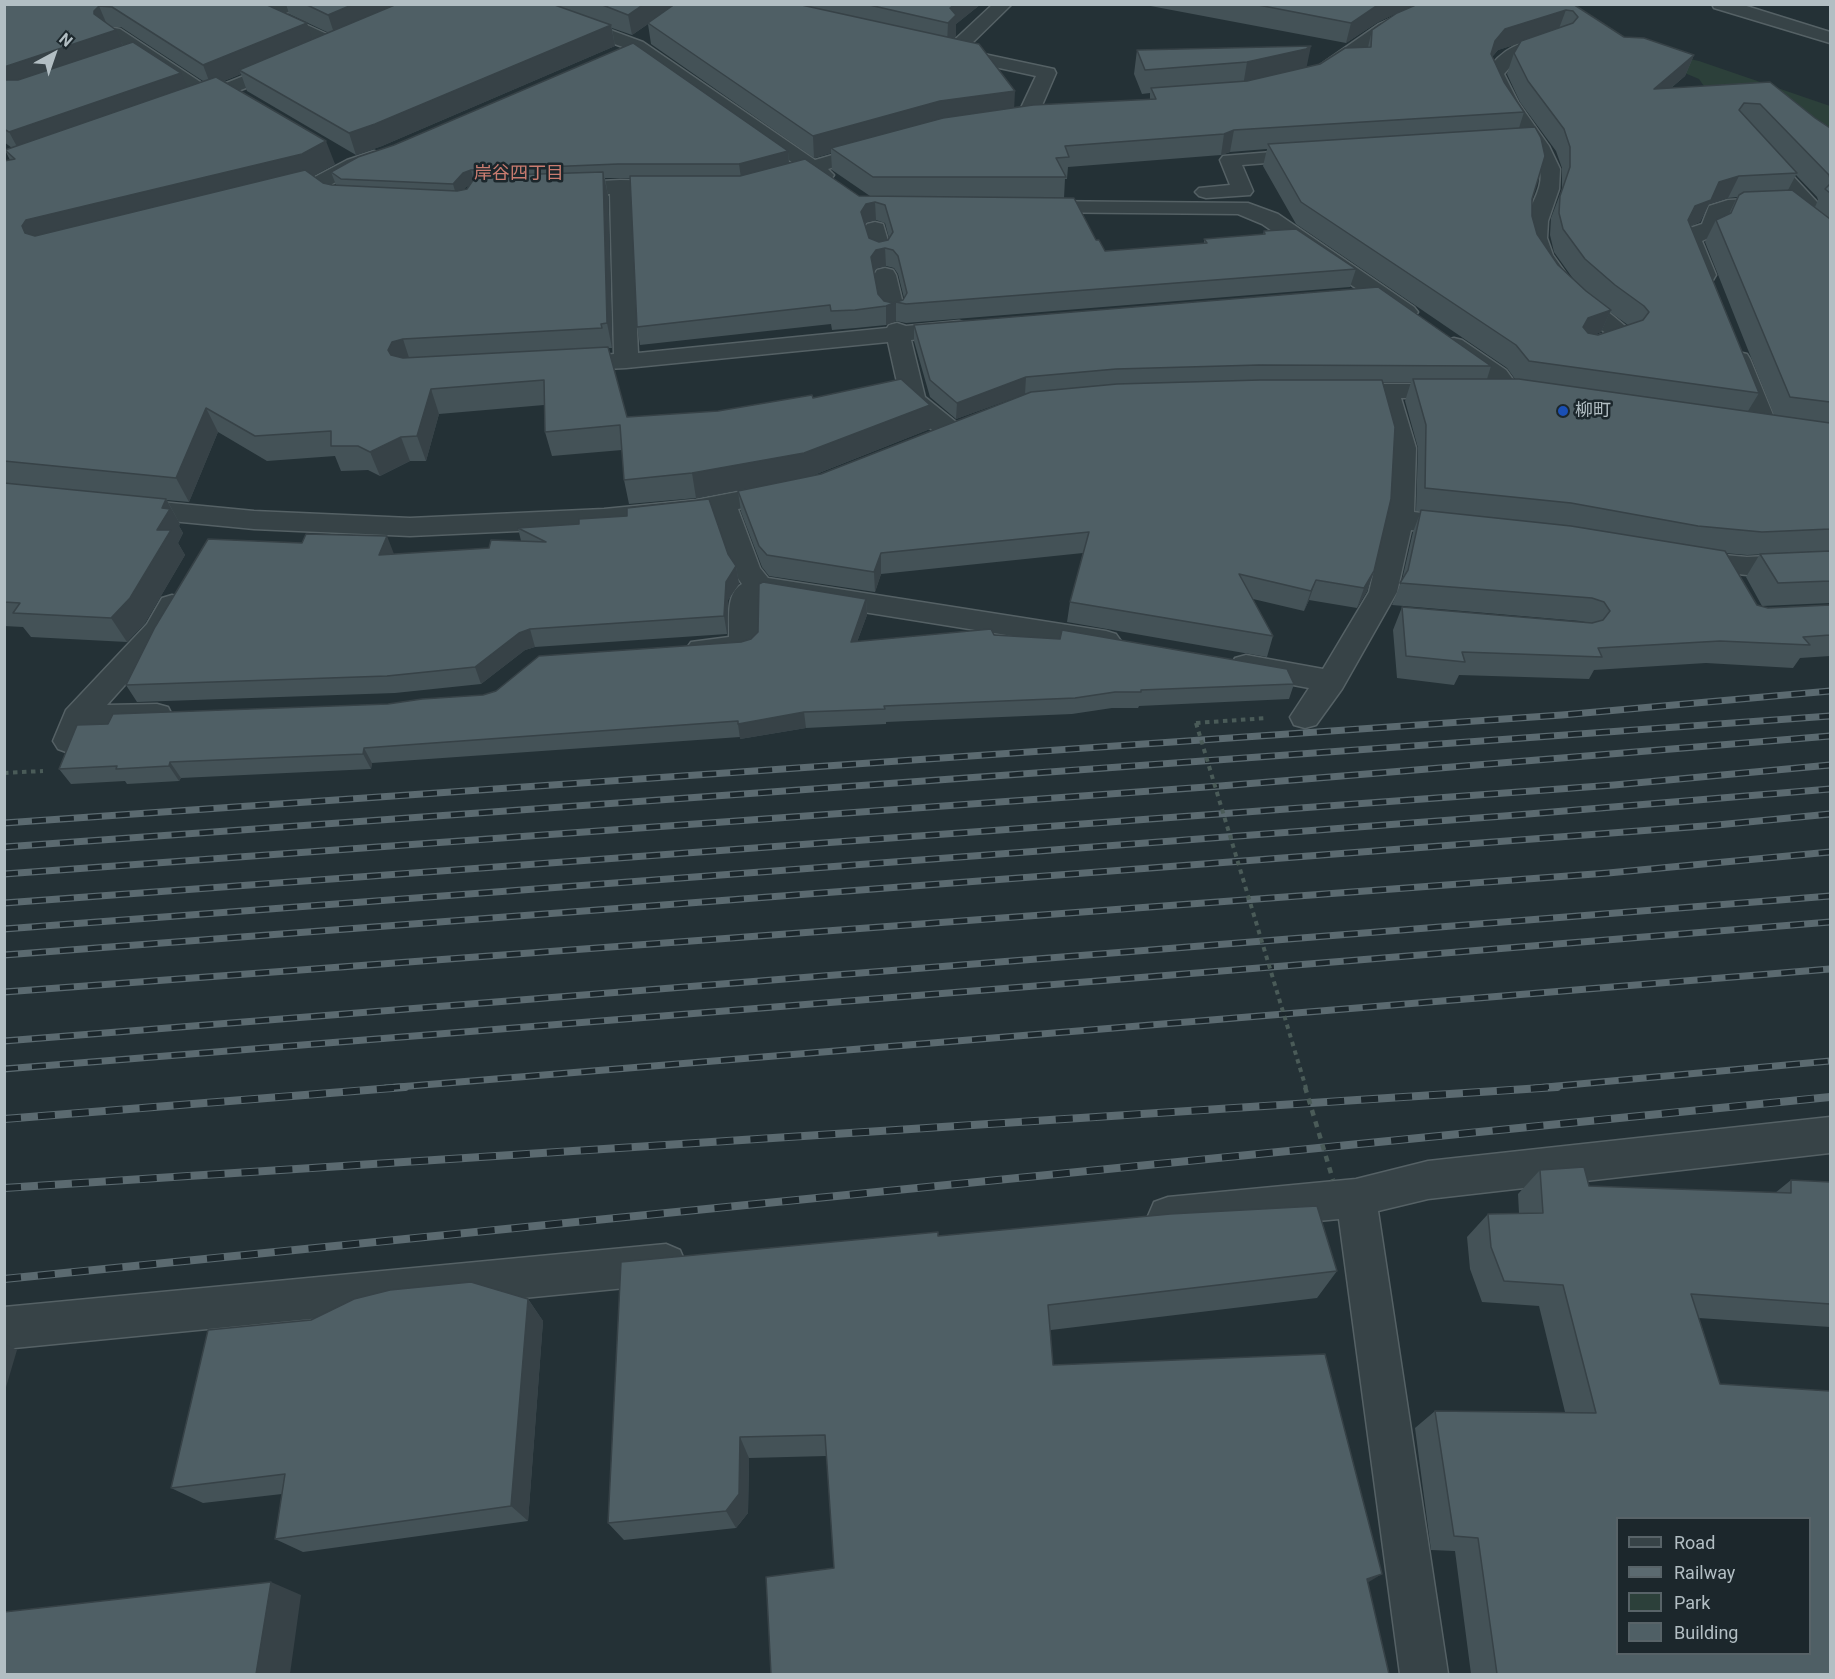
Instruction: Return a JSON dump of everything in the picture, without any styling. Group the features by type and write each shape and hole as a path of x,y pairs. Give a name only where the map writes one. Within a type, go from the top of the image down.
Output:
{"street":[{"path":"293,4 268,14 336,45"},
{"path":"522,4 643,40 840,187"},
{"path":"952,52 1004,4"},
{"path":"1297,82 1308,79 1385,28 1434,6 1430,4"},
{"path":"1720,4 1830,38"},
{"path":"114,33 144,53 218,93 247,101"},
{"path":"177,108 357,36"},
{"path":"1559,38 1506,56 1499,63 1495,74 1512,109 1546,157 1550,171 1550,181 1536,224 1536,241 1543,258 1566,289 1588,311 1624,335 1587,348"},
{"path":"609,56 643,40"},
{"path":"930,47 1047,73 1030,110 1034,117"},
{"path":"121,61 144,53"},
{"path":"1010,121 1057,114"},
{"path":"1512,142 1535,140"},
{"path":"1711,291 1691,241 1695,234 1711,228 1717,211 1728,206 1807,203 1749,140"},
{"path":"752,184 897,143"},
{"path":"261,198 325,190 354,164 390,152"},
{"path":"335,153 354,164"},
{"path":"1324,154 1230,160 1244,191 1028,195 1024,207 1240,208 1270,219 1418,321"},
{"path":"620,186 626,361"},
{"path":"542,190 620,186 690,188"},
{"path":"1786,205 1813,224"},
{"path":"874,217 880,251"},
{"path":"885,275 913,400 963,428 922,444"},
{"path":"1345,296 1379,294"},
{"path":"545,365 626,361 896,325 979,327"},
{"path":"1315,391 1520,394 1438,334"},
{"path":"1732,342 1765,427"},
{"path":"1305,717 1381,616 1383,592 1400,520 1403,448 1387,391"},
{"path":"108,506 223,518 410,527 604,518 696,509 802,489"},
{"path":"723,504 747,571 759,586"},
{"path":"208,543 223,518"},
{"path":"1400,520 1491,529"},
{"path":"1661,556 1747,567 1830,562"},
{"path":"1721,564 1737,591"},
{"path":"183,714 73,730 157,630 186,582"},
{"path":"674,651 743,646 745,595 759,586 1137,646"},
{"path":"1217,661 1331,681"},
{"path":"1134,1220 1344,1189 1830,1135"},
{"path":"1344,1189 1424,1674"},
{"path":"4,1328 706,1260"}],"path":[{"path":"1271,718 1196,723 1344,1189"},
{"path":"4,773 30,771"}],"green space":[{"path":"1650,50 1699,61 1830,106 1830,147 1706,89 1699,79 1675,69"}],"building":[{"path":"4,4 265,4 307,23 203,65 112,7 99,6 94,14 116,30 4,67"},
{"path":"305,4 354,4 328,15"},
{"path":"397,4 552,4 611,25 349,133 239,70"},
{"path":"600,4 644,4 628,15"},
{"path":"675,4 797,4 979,44 1015,91 940,101 813,136 648,23"},
{"path":"865,4 955,4 950,8 956,15 948,23"},
{"path":"1253,4 1379,4 1351,23"},
{"path":"1418,4 1573,4 1624,37 1644,38 1694,55 1654,89 1770,82 1830,128 1830,179 1829,175 1760,104 1744,103 1739,110 1797,173 1739,176 1719,182 1711,200 1695,206 1688,220 1759,393 1529,361 1516,345 1301,202 1268,144 1535,127 1541,138 1545,156 1532,199 1532,216 1537,234 1558,265 1611,310 1588,318 1583,327 1588,333 1598,335 1643,320 1649,312 1644,306 1585,259 1563,229 1559,213 1560,196 1570,167 1570,147 1564,129 1528,81 1514,53 1521,41 1573,23 1578,17 1573,11 1566,10 1505,29 1495,41 1491,54 1504,82 1524,112 1234,130 1224,134 1065,146 1069,157 1056,158 1066,177 873,177 831,148 943,118 1033,105 1156,99 1151,88 1247,81 1320,64 1345,48 1371,47 1372,30 1397,13"},
{"path":"133,42 181,73 9,132 4,129 4,80 18,80"},
{"path":"633,43 788,151 739,164 618,164 471,170 463,173 453,184 341,179 331,172 358,157 394,145"},
{"path":"1311,46 1247,62 1145,70 1137,50"},
{"path":"216,77 326,141 302,154 26,220 22,226 25,233 35,236 305,170 323,183 332,185 457,191 467,189 476,176 603,172 607,323 601,324 602,328 403,339 392,342 388,350 391,355 403,358 608,347 627,417 718,411 812,395 813,398 901,379 930,405 804,453 692,473 624,480 620,425 545,432 544,380 431,389 417,436 401,437 370,452 358,446 331,446 331,431 255,436 206,408 176,478 4,461 4,161 15,159 5,150"},
{"path":"805,159 859,196 1074,198 1096,240 1099,240 1105,251 1207,243 1204,239 1296,229 1356,269 906,304 896,302 903,300 907,293 898,256 893,250 885,248 876,250 871,257 878,294 884,301 893,303 886,306 831,311 830,305 637,327 630,176 740,176","holes":["875,202 885,205 893,232 888,240 879,242 869,238 861,212 866,204"]},
{"path":"1792,190 1830,219 1830,402 1790,397 1716,220 1731,213 1739,195 1744,192"},
{"path":"1378,287 1491,366 1259,365 1116,369 1026,377 957,403 930,380 914,325"},
{"path":"1413,379 1519,379 1830,423 1830,529 1762,532 1698,526 1571,503 1425,488 1426,425"},
{"path":"1260,380 1382,380 1395,427 1391,499 1374,571 1364,588 1316,580 1311,591 1239,574 1273,636 1070,602 1089,532 881,553 874,572 767,555 759,546 738,491 821,474 1031,392 1117,384"},
{"path":"4,483 166,499 162,508 170,509 157,530 171,530 130,598 111,618 13,613 20,603 4,602"},
{"path":"709,499 728,554 736,566 726,582 724,616 530,629 519,633 475,667 387,676 126,685 155,627 208,539 302,543 306,534 387,536 379,555 489,548 491,540 546,542 518,528 579,524 579,519 627,516 627,508"},
{"path":"1421,510 1571,526 1725,551 1757,605 1768,608 1830,605 1830,635 1803,637 1810,645 1720,641 1598,648 1602,657 1462,652 1465,662 1406,656 1402,607 1592,623 1603,620 1610,611 1604,602 1592,598 1400,583 1408,570"},
{"path":"1830,551 1830,581 1778,583 1760,554"},
{"path":"763,582 866,599 851,642 991,629 994,635 1060,639 1062,630 1287,669 1294,684 1141,690 1141,692 1115,692 1075,698 884,706 885,709 804,712 738,724 738,721 364,748 363,754 170,762 169,766 116,769 117,766 59,769 77,725 108,724 113,714 388,704 483,695 496,691 539,656 741,642 751,639 758,632 759,584"},
{"path":"1584,1167 1589,1186 1791,1193 1791,1180 1830,1182 1830,1304 1691,1294 1720,1384 1830,1391 1830,1674 1497,1674 1478,1538 1454,1536 1435,1411 1596,1413 1563,1285 1504,1281 1491,1247 1488,1214 1543,1213 1540,1170"},
{"path":"1317,1206 1337,1271 1048,1305 1053,1365 1325,1354 1382,1574 1367,1579 1389,1674 771,1674 766,1577 834,1568 825,1435 740,1437 739,1494 726,1511 608,1523 621,1262 938,1232 938,1236 1170,1214"},
{"path":"471,1282 528,1299 511,1506 275,1539 285,1474 171,1488 208,1330 311,1320 354,1299 390,1290"},
{"path":"271,1582 256,1674 4,1674 4,1612"}],"railway":[{"path":"4,823 1562,715 1830,691"},
{"path":"4,847 1830,716"},
{"path":"4,874 1220,786 1830,736"},
{"path":"4,903 1614,785 1830,765"},
{"path":"4,929 1504,816 1830,789"},
{"path":"4,955 1717,825 1830,814"},
{"path":"4,992 1608,873 1830,852"},
{"path":"4,1041 1830,896"},
{"path":"4,1069 1830,922"},
{"path":"386,1088 1830,969"},
{"path":"1535,1088 1830,1061"},
{"path":"4,1119 405,1087"},
{"path":"4,1188 1557,1087"},
{"path":"4,1279 1830,1097"}],"place":[{"name":"柳町","path":"1563,411"}],"district":[{"name":"岸谷四丁目","path":"519,174"}]}
